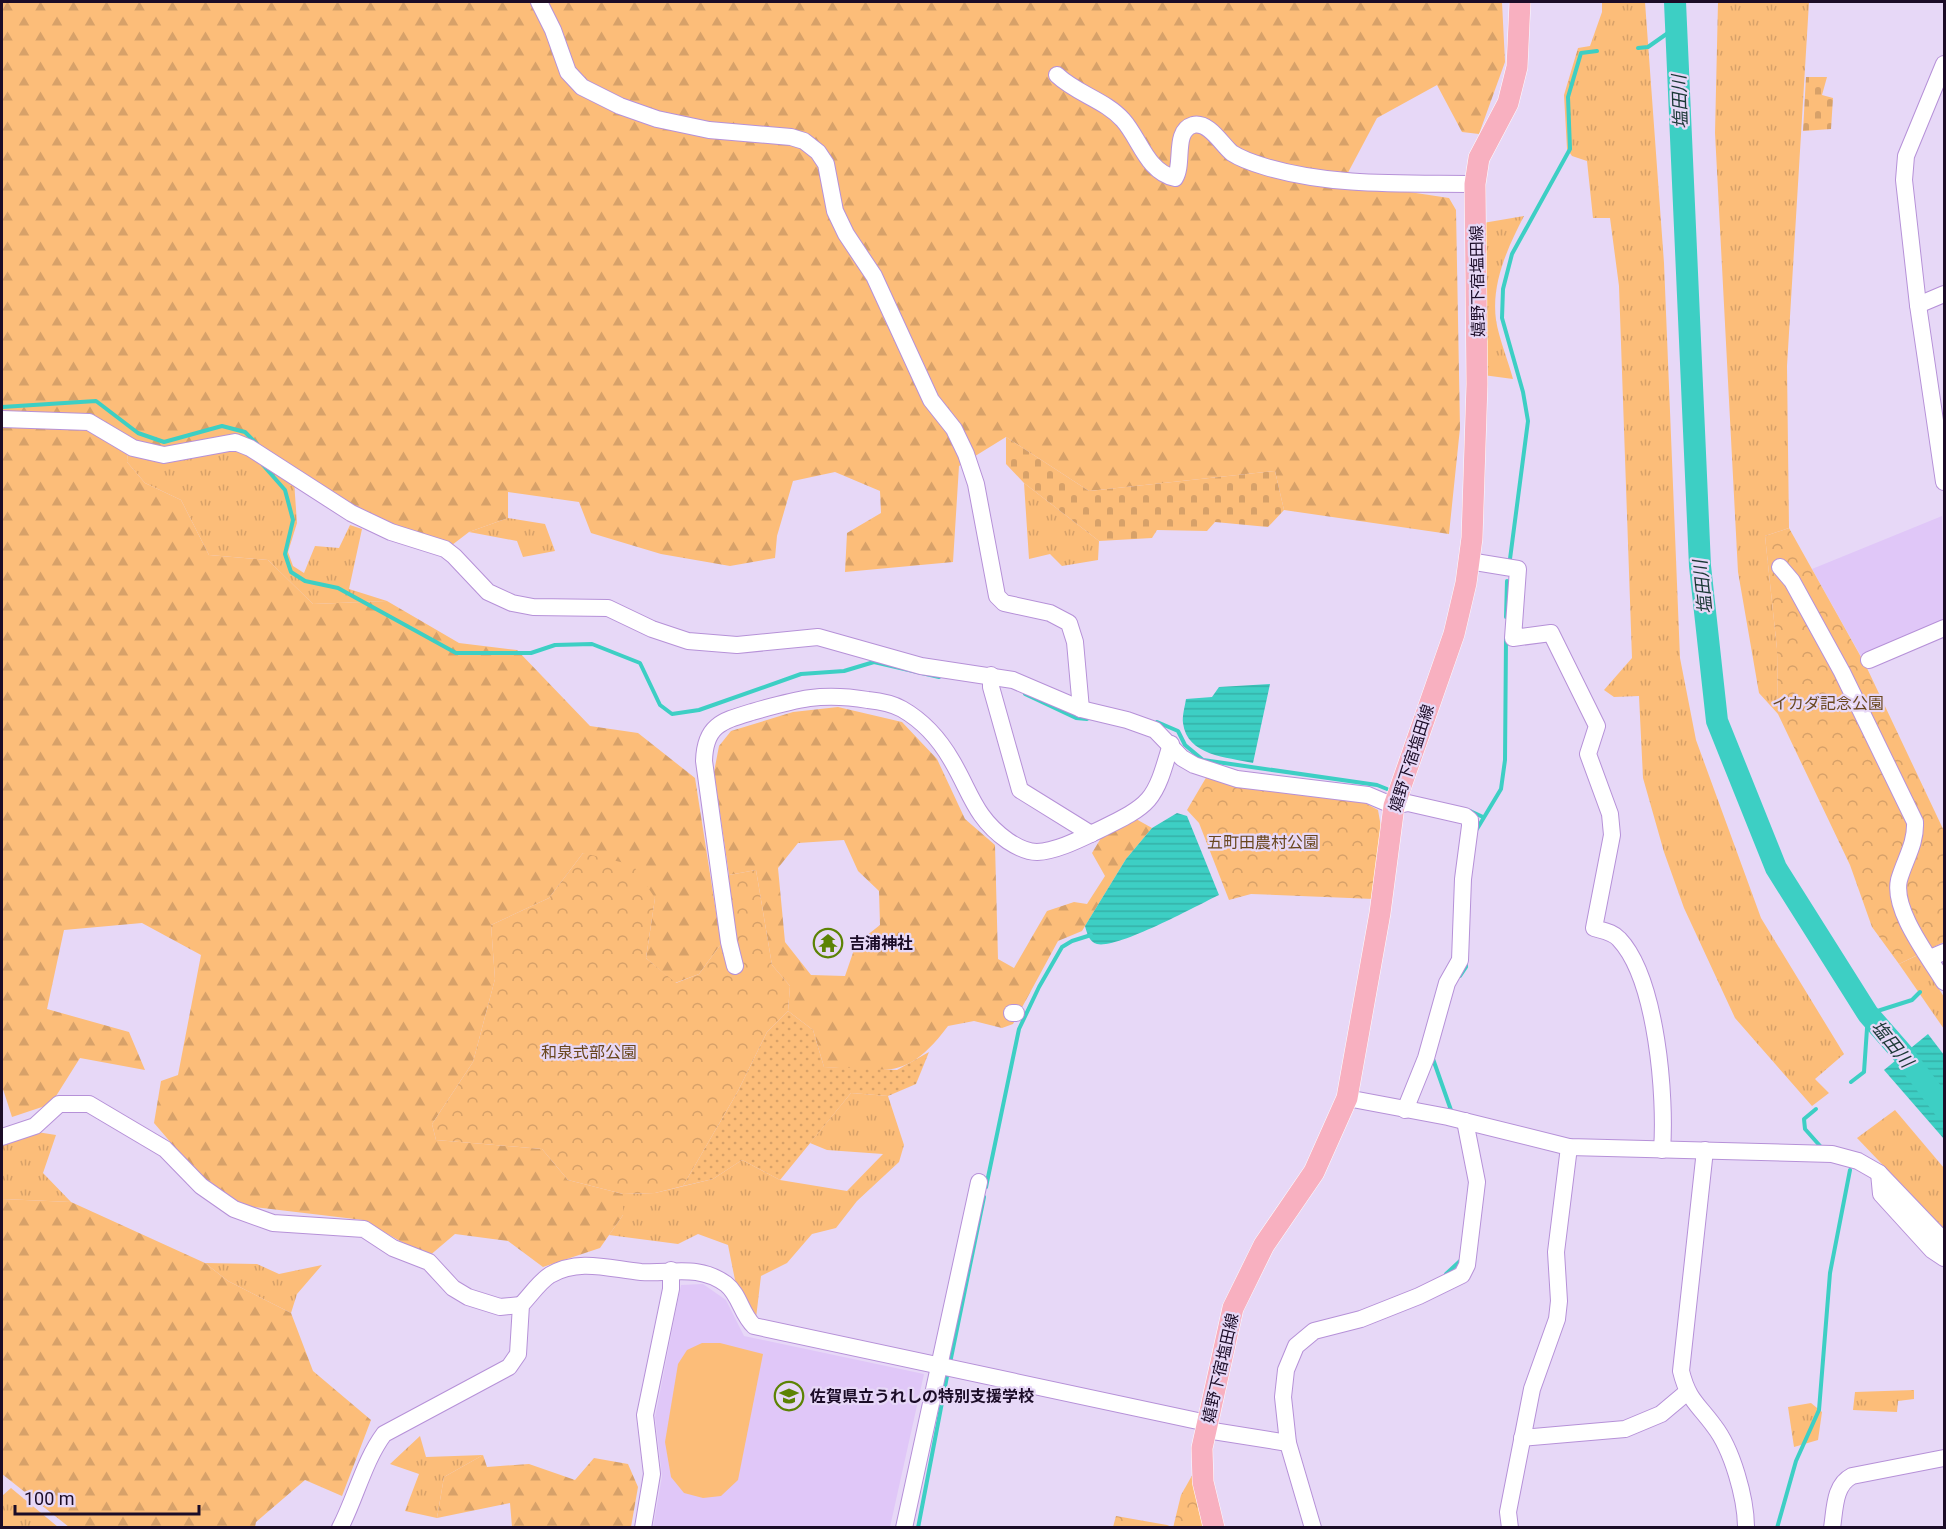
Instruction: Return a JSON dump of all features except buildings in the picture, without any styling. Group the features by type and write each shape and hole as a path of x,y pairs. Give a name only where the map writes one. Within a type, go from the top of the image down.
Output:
{"main road":[{"name":"嬉野下宿塩田線","path":"1214,1527 1203,1482 1202,1448 1233,1308 1264,1245 1314,1172 1347,1098 1380,913 1394,806 1454,634 1469,561 1477,384 1475,184 1479,158 1510,94 1517,68 1520,2"}],"street":[{"path":"539,2 554,30 568,72 582,87 620,106 657,118 709,130 791,137 804,141 818,152 826,164 835,211 846,234 874,276 931,400 954,429 966,454 976,484 997,596 1004,603 1050,613 1069,623 1075,642 1081,709"},
{"path":"1944,63 1906,156 1904,180 1918,305 1944,482"},
{"path":"1057,75 1067,84 1114,110 1129,126 1148,160 1168,176 1175,178 1180,170 1180,141 1184,130 1194,125 1205,126 1233,154 1266,167 1352,183 1475,184"},
{"path":"1918,305 1944,294"},
{"path":"2,419 89,422 133,448 164,455 235,442 266,456 351,513 391,532 445,549 488,592 512,603 533,608 608,608 652,629 687,641 736,645 818,638 921,666 991,681 1013,680 1081,709 1127,720 1155,730 1182,758 1194,765 1237,779 1368,795 1394,806 1408,803 1465,816 1470,820 1470,826 1463,879 1460,960 1446,983 1426,1058 1405,1110"},
{"path":"1469,561 1518,569 1513,638 1551,633 1597,726 1588,754 1610,814 1612,835 1594,928 1612,933 1621,940 1640,974 1656,1035 1665,1117 1662,1150"},
{"path":"1780,567 1792,581 1842,672 1915,822 1916,838 1899,882 1900,901 1910,925 1937,955 1944,982"},
{"path":"1869,660 1944,628"},
{"path":"991,681 1020,790 1091,834"},
{"path":"735,966 729,942 704,760 704,743 714,727 732,718 818,695 845,696 901,708 929,729 952,760 976,810 991,829 1018,848 1036,852 1053,849 1091,834 1144,804 1159,787 1171,744"},
{"path":"1347,1098 1448,1117 1569,1147 1832,1154 1858,1161 1879,1173 1944,1241"},
{"path":"2,1137 35,1126 59,1104 89,1104 165,1149 201,1186 234,1209 273,1223 364,1229 393,1248 429,1263 453,1288 468,1298 500,1307 521,1305 550,1276 569,1268 591,1265 643,1272 671,1270 708,1273 728,1286 736,1296 745,1318 754,1326 1207,1423 1213,1431 1283,1443"},
{"path":"1313,1527 1283,1443 1283,1397 1286,1370 1296,1346 1314,1331 1361,1319 1419,1296 1462,1275 1467,1266 1477,1182 1465,1121"},
{"path":"1510,1527 1508,1512 1532,1389 1557,1319 1559,1301 1556,1252 1569,1147"},
{"path":"1705,1150 1682,1343 1681,1371 1686,1393 1725,1442 1744,1501 1746,1527"},
{"path":"1879,1173 1881,1194 1932,1250 1944,1258"},
{"path":"904,1527 979,1182"},
{"path":"643,1527 652,1474 645,1415 671,1289 671,1270"},
{"path":"340,1527 355,1497 372,1450 384,1434 515,1362 518,1354 521,1305"},
{"path":"1522,1438 1625,1429 1661,1414 1686,1393"},
{"path":"1832,1527 1838,1491 1844,1480 1852,1476 1944,1458"}],"shaded area":[{"path":"1942,516 1944,622 1862,658 1812,569"},
{"path":"1270,684 1253,763 1200,749 1186,734 1183,714 1186,699 1212,697 1219,687"},
{"path":"1177,813 1187,816 1219,895 1139,934 1107,944 1094,943 1085,926 1126,859 1152,828"},
{"path":"1928,1034 1944,1055 1944,1139 1884,1070"},
{"name":"佐賀県立うれしの特別支援学校","path":"703,1284 726,1300 744,1336 924,1374 890,1527 653,1528 662,1476 655,1417 681,1285"}],"green space":[{"path":"2,2 1502,2 1505,62 1479,134 1462,132 1437,85 1377,118 1343,182 1449,198 1456,210 1460,428 1449,534 1284,510 1275,471 1089,491 1006,437 959,466 953,562 845,572 847,533 881,513 880,491 835,472 793,481 777,536 775,558 730,566 661,554 591,533 579,502 508,492 508,518 469,532 452,545 409,534 356,508 241,440 160,450 128,447 127,462 145,483 181,500 209,555 268,560 313,604 387,601 459,643 517,650 590,726 638,733 695,778 721,944 699,974 675,983 646,958 655,898 583,853 549,898 491,925 495,979 473,1062 432,1124 436,1140 542,1149 568,1180 623,1194 623,1215 600,1248 543,1267 508,1241 455,1234 428,1257 363,1220 245,1206 203,1180 154,1123 161,1081 178,1075 201,955 142,923 64,930 47,1009 129,1032 145,1070 80,1058 51,1104 12,1117 2,1086"},
{"path":"1602,2 1645,2 1664,263 1680,658 1696,740 1761,918 1844,1054 1815,1079 1829,1093 1812,1106 1735,1018 1684,908 1664,852 1643,778 1639,696 1614,697 1604,690 1632,658 1619,286 1610,218 1593,218 1587,161 1572,156 1567,149 1564,95 1578,48 1590,46 1602,12"},
{"path":"1718,2 1809,2 1787,366 1789,528 1765,536 1777,649 1778,714 1759,693 1738,572 1715,133"},
{"path":"1806,77 1827,77 1822,95 1833,98 1831,129 1803,131"},
{"path":"1524,216 1502,266 1495,306 1497,327 1513,379 1483,375 1483,223"},
{"path":"1006,437 1089,491 1275,471 1284,510 1268,527 1215,522 1207,531 1157,530 1152,538 1099,541 1024,483 1006,464"},
{"path":"241,439 293,467 297,523 288,552 293,566 304,573 315,546 339,548 350,525 362,529 349,589 387,601 313,604 268,560 209,555 181,500 145,483 127,462 128,447"},
{"path":"1024,483 1099,541 1098,560 1062,566 1050,554 1029,559"},
{"path":"508,518 545,524 555,551 523,557 517,541 469,532"},
{"name":"イカダ記念公園","path":"1789,528 1866,666 1944,831 1944,942 1899,964 1872,927 1850,865 1778,714 1777,649 1765,536"},
{"path":"838,707 902,722 937,759 965,819 995,845 998,959 1014,968 1047,911 1074,902 1087,904 1105,876 1092,853 1101,838 1136,819 1152,828 1126,859 1082,931 1058,941 1013,1024 1002,1028 974,1021 948,1026 920,1056 894,1069 864,1070 824,1067 813,1030 788,1011 790,986 772,965 756,870 729,875 714,772 719,746 731,731 793,712","holes":["844,840 858,871 879,891 880,925 856,944 845,976 811,975 785,942 778,868 798,843"]},
{"name":"五町田農村公園","path":"1207,776 1230,785 1365,803 1378,810 1381,827 1374,899 1251,894 1229,900 1199,823 1187,810"},
{"name":"和泉式部公園","path":"583,853 633,865 655,898 646,958 676,983 699,974 721,944 728,924 729,875 756,870 772,965 790,986 788,1011 767,1032 738,1091 683,1186 655,1193 623,1194 568,1180 542,1149 436,1140 432,1124 473,1062 495,979 491,925 549,898"},
{"path":"1918,955 1944,997 1944,1029 1899,964"},
{"path":"788,1011 813,1030 824,1067 897,1070 929,1052 916,1084 888,1096 851,1093 780,1180 742,1160 713,1179 683,1186 738,1091 767,1032"},
{"path":"851,1093 888,1096 904,1145 899,1162 857,1201 836,1228 812,1234 787,1263 761,1276 756,1318 735,1280 728,1245 698,1234 678,1244 609,1235 623,1215 623,1194 655,1193 713,1179 742,1160 780,1180 847,1191 883,1154 827,1150 810,1143"},
{"path":"1895,1110 1944,1168 1944,1229 1857,1138"},
{"path":"37,1132 56,1135 43,1173 71,1202 2,1199 2,1145"},
{"path":"2,1199 71,1202 205,1263 228,1281 291,1313 313,1371 371,1420 342,1496 305,1480 256,1522 255,1527 69,1527 2,1474"},
{"path":"205,1263 257,1264 279,1274 322,1265 297,1294 291,1313 228,1281"},
{"path":"702,1343 720,1343 763,1354 738,1480 721,1496 703,1498 684,1493 671,1477 665,1442 678,1364 687,1350"},
{"path":"1914,1390 1914,1399 1898,1401 1897,1412 1853,1410 1855,1392"},
{"path":"1811,1403 1822,1412 1818,1440 1794,1447 1788,1407"},
{"path":"420,1436 426,1457 483,1455 444,1477 437,1518 405,1511 419,1474 390,1464"},
{"path":"483,1455 487,1467 529,1464 575,1480 594,1458 628,1464 638,1487 631,1527 512,1527 510,1503 437,1518 444,1477"},
{"path":"1198,1465 1207,1527 1173,1528 1181,1495"},
{"path":"11,1488 58,1527 2,1527 2,1496"},
{"path":"1116,1516 1167,1525 1172,1527 1113,1527"}],"waterway":[{"name":"塩田川","path":"1675,2 1700,566 1717,721 1776,868 1868,1014 1903,1054 1944,1108"},
{"path":"1638,48 1648,47 1675,28"},
{"path":"1510,559 1528,421 1523,392 1502,318 1503,289 1512,254 1570,149 1568,97 1581,53 1597,51"},
{"path":"2,407 96,401 138,433 164,442 222,426 245,432 257,444"},
{"path":"263,465 285,490 293,520 285,554 291,572 305,581 338,588 456,653 531,653 555,645 592,644 640,663 660,705 672,714 699,710 801,674 844,671 874,662 939,677"},
{"path":"1506,617 1507,581"},
{"path":"1477,829 1501,789 1505,760 1506,639"},
{"path":"1025,694 1076,718 1087,719"},
{"path":"1157,722 1178,731 1185,745 1203,760 1377,785 1387,789"},
{"path":"1470,811 1483,817"},
{"path":"986,1187 1019,1029 1062,947 1091,935"},
{"path":"1460,976 1466,967 1466,961"},
{"path":"1851,1082 1864,1072 1868,1014 1912,1000 1920,992"},
{"path":"1433,1059 1452,1113"},
{"path":"1816,1109 1804,1119 1805,1129 1821,1147"},
{"path":"1777,1528 1796,1461 1819,1410 1830,1273 1850,1170"},
{"path":"950,1363 984,1197"},
{"path":"1446,1274 1460,1261"},
{"path":"918,1528 948,1371"}],"place":[{"name":"吉浦神社","path":"828,943"},
{"name":"佐賀県立うれしの特別支援学校","path":"789,1396"}]}
